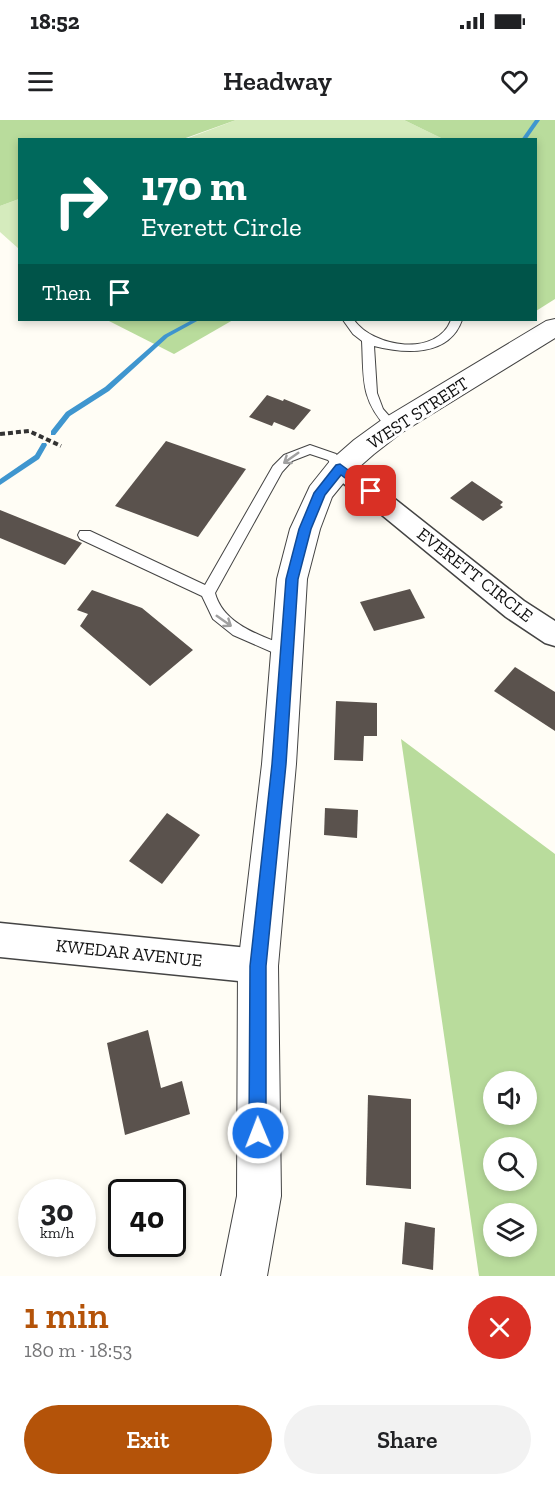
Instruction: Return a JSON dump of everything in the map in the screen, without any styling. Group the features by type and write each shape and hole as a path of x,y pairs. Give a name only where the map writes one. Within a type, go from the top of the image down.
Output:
{"street":[{"name":"WEST STREET","path":"244,1276 259,1196 258,966 279,764 292,579 305,529 320,493 340,468 392,426 555,327"},
{"name":"EVERETT CIRCLE","path":"340,468 515,609 555,635"},
{"name":"KWEDAR AVENUE","path":"0,940 258,966"}],"lane":[{"path":"350,321 356,330 368,339 383,345 419,348 436,343 449,334 456,321"},
{"path":"368,339 371,393 378,411 392,426"},
{"path":"286,652 227,624 215,615 209,604 208,593 277,469 288,458 310,449 332,457 340,468"},
{"path":"85,535 208,593"}],"path":[{"path":"0,434 29,431 61,446"}],"green space":[{"path":"0,120 236,120 186,138 18,138 18,199 0,206"},
{"path":"236,120 404,120 441,138 188,138"},
{"path":"404,120 555,120 555,299 537,310 537,138 441,138"},
{"path":"18,199 18,248 0,232 0,206"},
{"path":"109,321 231,321 174,354"},
{"path":"401,739 555,854 555,1276 479,1276"}],"building":[{"path":"267,395 311,410 294,430 274,422 272,426 249,417"},
{"path":"166,441 246,469 198,537 115,506"},
{"path":"472,481 503,502 500,505 503,507 483,521 450,498"},
{"path":"0,510 82,543 65,565 0,538"},
{"path":"410,589 425,618 374,631 360,602"},
{"path":"92,590 142,608 193,650 150,686 80,626 88,614 77,610"},
{"path":"515,667 555,692 555,731 494,691"},
{"path":"336,701 377,703 377,736 364,736 363,761 334,760"},
{"path":"325,808 358,810 357,838 324,835"},
{"path":"167,813 200,835 162,884 129,861"},
{"path":"148,1030 161,1088 182,1081 190,1114 125,1135 107,1043"},
{"path":"368,1095 411,1099 411,1189 366,1185"},
{"path":"405,1222 435,1228 433,1270 402,1264"}],"waterway":[{"path":"524,138 538,120"},
{"path":"53,433 68,414 107,389 166,336 194,321"},
{"path":"0,482 37,457 44,445"}],"route":[{"path":"258,1133 258,966 279,764 292,579 305,529 320,493 340,468 371,491"}]}
